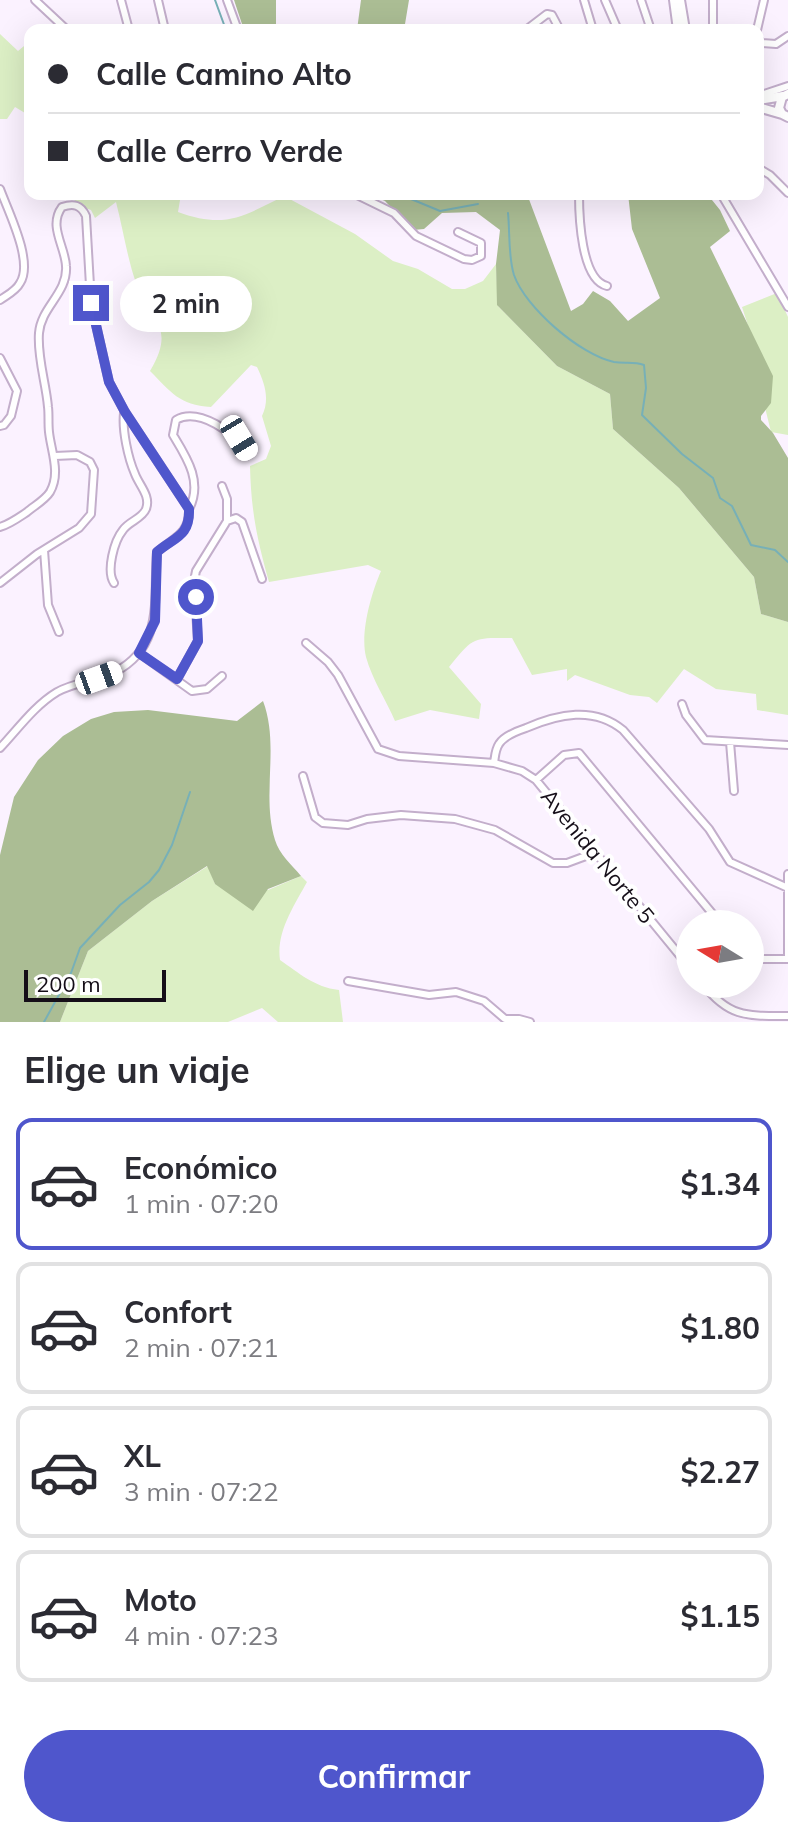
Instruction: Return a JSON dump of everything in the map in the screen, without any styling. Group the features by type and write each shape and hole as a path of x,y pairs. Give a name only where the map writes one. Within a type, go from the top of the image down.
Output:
{"main road":[{"path":"674,0 677,24"},
{"path":"680,0 684,24"},
{"path":"764,97 787,94"},
{"path":"785,116 779,105 787,94"},
{"path":"764,109 785,116"}],"street":[{"path":"35,0 61,24"},
{"path":"121,0 127,24"},
{"path":"158,0 164,24"},
{"path":"227,0 235,24"},
{"path":"584,0 591,24"},
{"path":"605,0 615,24"},
{"path":"641,0 649,24"},
{"path":"713,0 713,24"},
{"path":"758,24 764,0"},
{"path":"534,24 547,14 552,15 557,24"},
{"path":"764,43 776,44 788,36"},
{"path":"764,96 788,86"},
{"path":"764,172 788,193"},
{"path":"0,189 24,261 24,275 20,285 0,300"},
{"path":"367,200 394,213 416,236 464,259 481,256 481,243 458,232"},
{"path":"579,200 587,260 594,279 600,285 607,286"},
{"path":"723,200 750,239 788,307"},
{"path":"0,527 9,525 49,494 53,484 55,456 49,431 39,335 44,313 62,289 66,276 55,223 62,207 69,205 83,209 86,216 91,303 109,382 125,412 189,509"},
{"path":"0,358 17,391 11,416 0,426"},
{"path":"114,583 111,570 118,541 123,529 145,511 147,501 132,465 123,420 125,412"},
{"path":"0,748 44,702 59,691 115,672 139,653 155,621 157,552 188,525 189,509 195,497 195,483 188,459 173,435 176,420 184,416 216,424 239,438 247,452"},
{"path":"0,583 79,528 93,509 94,470 90,462 77,455 55,456"},
{"path":"177,679 198,641 196,571 227,521 227,499 222,486"},
{"path":"227,521 236,518 242,522 262,579"},
{"path":"44,550 48,605 59,632"},
{"path":"306,643 338,675 378,749 399,756 494,763 522,771 536,780 564,755 579,753 709,910"},
{"path":"139,653 196,692 207,689 222,676"},
{"path":"682,704 686,715 705,740 788,745"},
{"path":"494,763 502,740 546,719 580,714 608,719 623,730 700,817 730,862 788,888"},
{"path":"730,742 734,791"},
{"path":"303,776 315,817 323,823 348,825 401,815 455,819 495,830 553,863 567,863 594,853"},
{"name":"Avenida Norte 5","path":"536,780 676,951"},
{"path":"764,959 788,959 788,874"},
{"path":"348,981 429,995 456,992 484,1001 505,1019 530,1022"},
{"path":"716,998 723,1007 737,1013 788,1016"}],"green space":[{"path":"234,0 276,0 276,24 242,24"},
{"path":"361,0 409,0 405,24 358,24"},
{"path":"0,34 18,51 24,46 24,112 15,107 7,119 0,119"},
{"path":"75,200 180,200 178,212 221,220 244,215 276,200 291,200 355,234 393,261 418,269 452,289 465,289 483,281 496,264 498,306 557,366 610,394 613,429 679,488 754,577 761,614 788,622 788,715 757,710 756,694 716,689 684,669 657,703 649,697 630,695 575,675 567,681 567,669 532,675 512,638 499,638 475,641 449,667 481,704 479,719 430,710 395,721 366,657 364,637 381,571 368,565 269,582 255,525 250,466 266,459 271,446 262,416 266,392 257,367 251,365 211,407 176,396 150,371 158,356 161,333 136,283 116,202 95,218 91,210 74,204"},
{"path":"383,200 529,200 571,311 583,304 593,291 610,301 628,321 660,298 632,229 629,200 712,200 730,231 710,247 773,376 771,403 761,420 788,458 788,622 761,614 754,577 679,488 613,429 610,394 557,366 497,305 496,264 500,230 476,212 442,213 424,229 413,230"},
{"path":"777,293 788,317 788,435 771,432 760,387 761,366 742,307"},
{"path":"263,701 270,735 271,823 279,850 301,876 268,889 253,911 215,884 207,866 152,901 88,951 60,1022 0,1022 0,855 14,797 38,760 63,736 91,719 114,712 148,710 237,721"},
{"path":"208,866 215,884 268,890 301,876 307,882 283,929 280,960 314,983 339,990 343,1022 278,1022 262,1008 228,1022 60,1022 88,951 152,901"}],"waterway":[{"path":"215,0 224,24"},
{"path":"413,200 440,211 478,204"},
{"path":"508,213 512,268 529,301 555,328 600,358 644,365 646,388 642,415 682,454 713,478 720,498 732,506 751,545 775,550 788,562"},
{"path":"44,1022 71,973 80,948 120,905 159,870 172,845 190,792"}],"route":[{"path":"91,303 109,382 125,412 189,509 188,525 175,541 157,552 155,621 139,653 177,679 198,641 196,597"}]}
